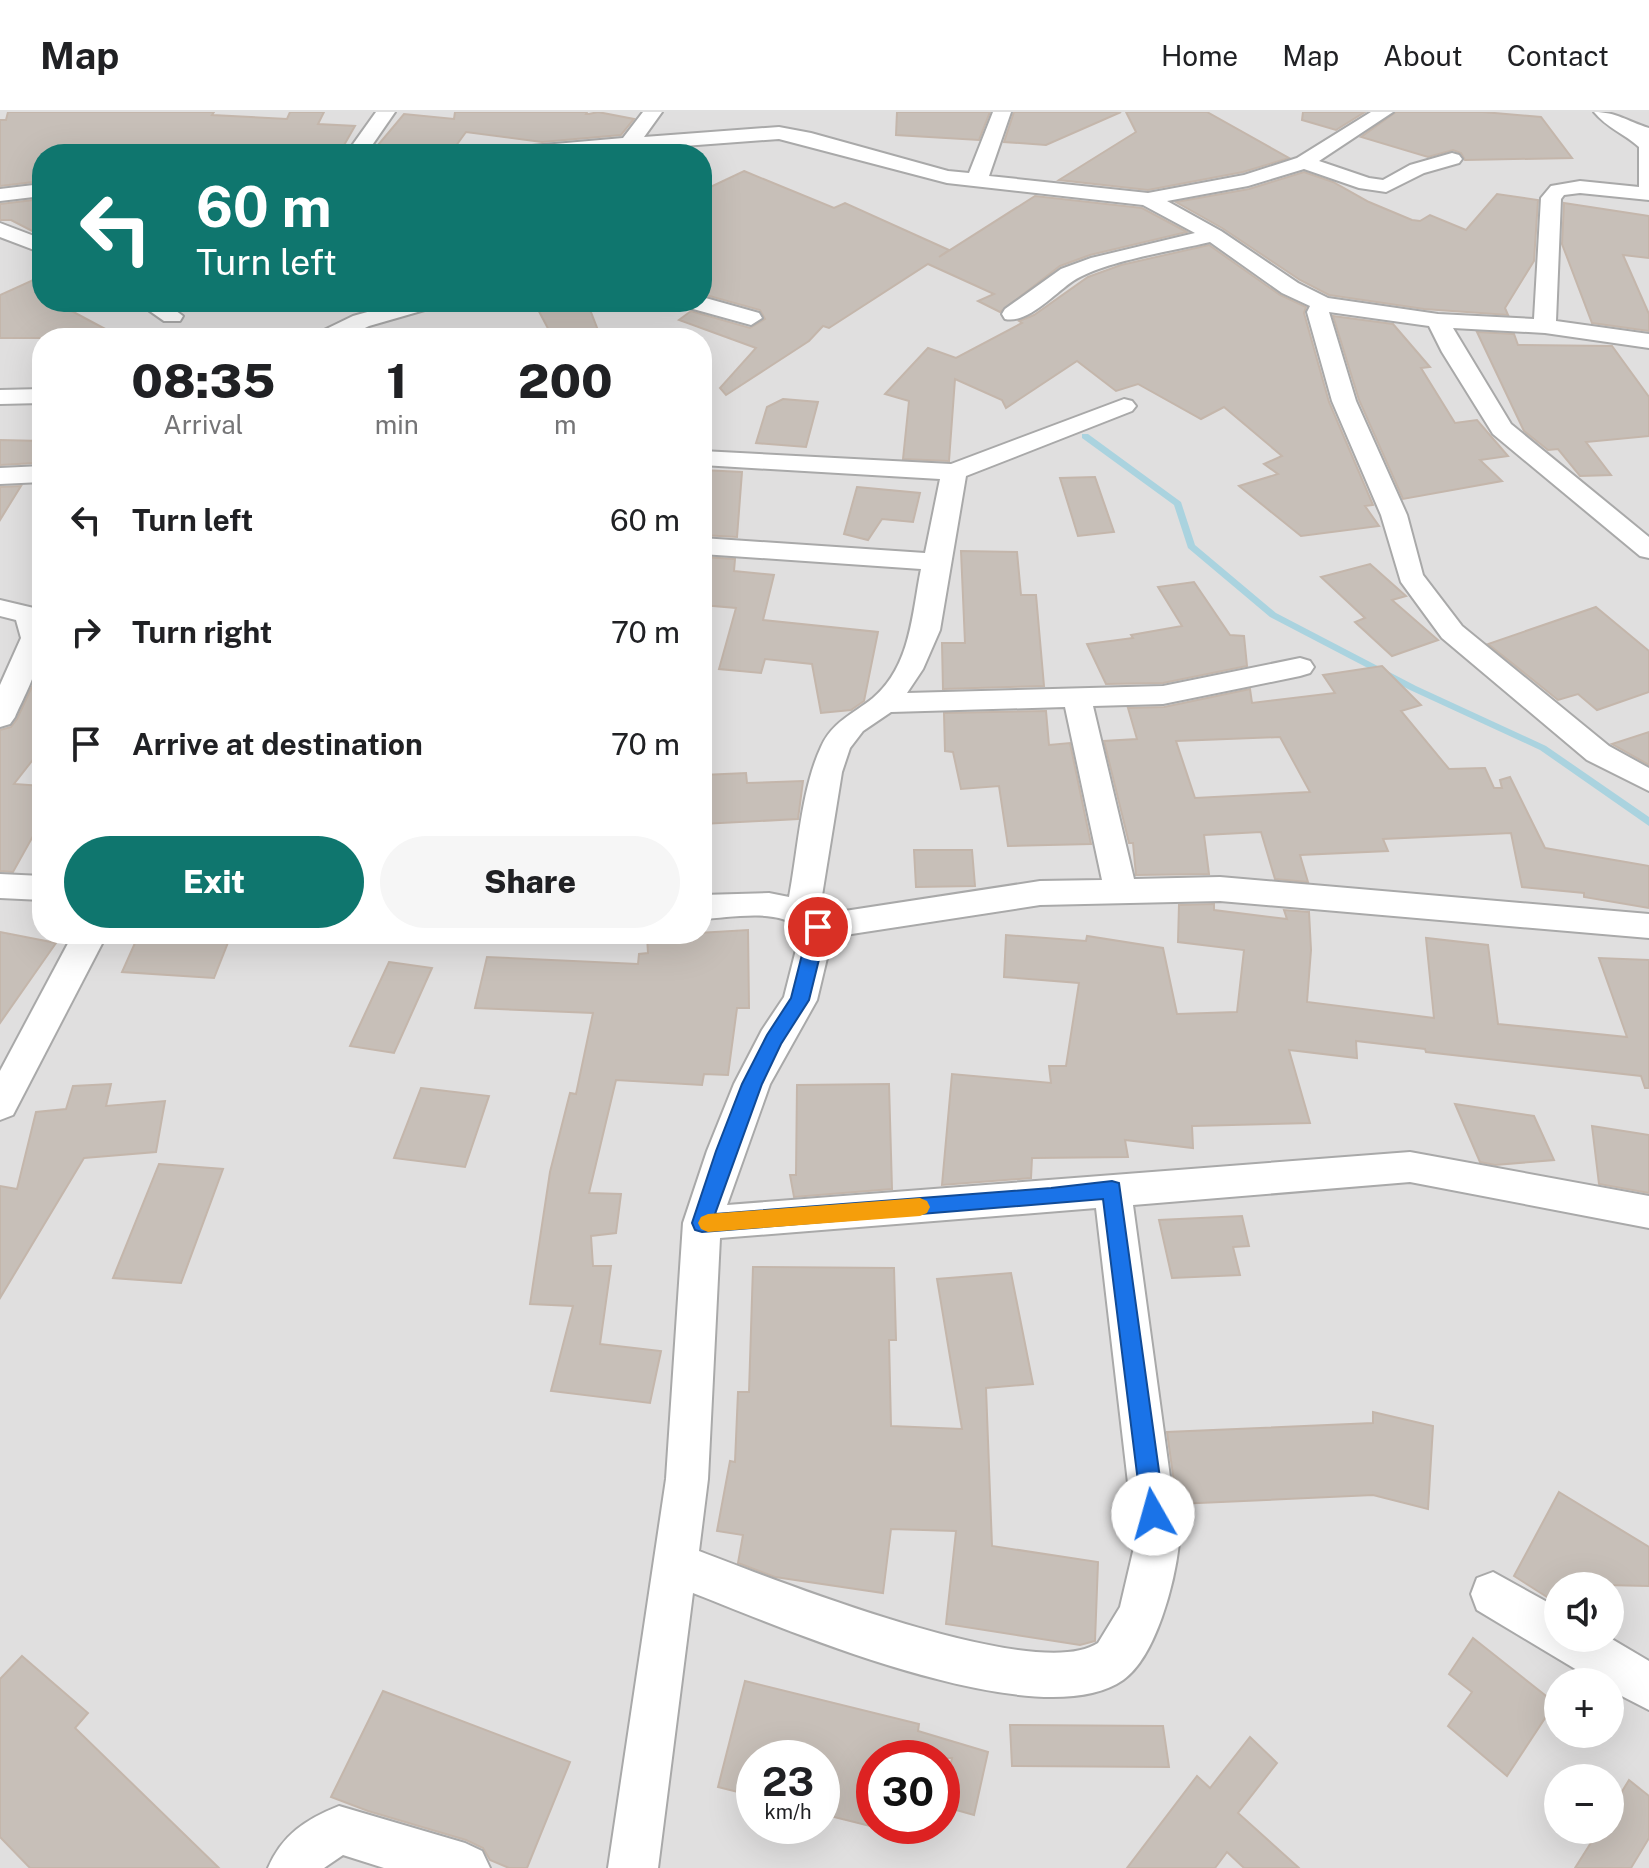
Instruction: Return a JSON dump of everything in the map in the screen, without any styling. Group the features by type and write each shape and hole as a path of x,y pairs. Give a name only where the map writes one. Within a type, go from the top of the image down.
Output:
{"street":[{"path":"363,144 386,112"},
{"path":"629,144 653,112"},
{"path":"977,180 1002,112"},
{"path":"641,144 779,133 835,143 947,177 1148,199 1248,180 1304,162 1384,112"},
{"path":"1545,326 1551,198 1558,190 1580,187 1649,193 1649,146 1642,133 1619,125 1603,112"},
{"path":"1304,162 1366,184 1386,186 1417,169 1452,159"},
{"path":"0,195 32,191"},
{"path":"1148,199 1214,235 1290,288 1322,304 1438,321 1545,326 1649,341"},
{"path":"0,229 32,243"},
{"path":"1013,314 1069,274 1099,263 1214,235"},
{"path":"1322,304 1318,312 1321,328 1344,401 1394,515 1410,576 1452,632 1598,753 1649,781"},
{"path":"712,307 751,318"},
{"path":"165,312 172,316"},
{"path":"339,328 359,312"},
{"path":"1438,321 1453,352 1502,429 1649,550"},
{"path":"0,397 32,396"},
{"path":"712,459 954,472 1124,406"},
{"path":"633,1868 687,1479 702,1223 725,1151 752,1084 774,1040 800,1000 827,772 836,746 853,724 885,703 909,669 926,630 954,472"},
{"path":"0,476 32,474"},
{"path":"712,547 936,562"},
{"path":"0,608 28,615 32,628"},
{"path":"0,717 32,645"},
{"path":"885,703 1163,695 1300,667"},
{"path":"1077,698 1120,890"},
{"path":"0,886 32,888"},
{"path":"712,907 769,905 811,919 1040,893 1220,889 1649,926"},
{"path":"0,1105 85,944"},
{"path":"702,1223 1410,1167 1649,1212"},
{"path":"674,1564 925,1653 1018,1674 1067,1677 1106,1666 1129,1638 1144,1607 1157,1544 1112,1189"},
{"path":"1493,1594 1544,1625"},
{"path":"1590,1652 1649,1687"},
{"path":"293,1868 308,1849 339,1830 465,1868"}],"shaded area":[{"path":"0,112 1649,112 1649,1868 0,1868"}],"building":[{"path":"8,112 214,112 212,115 287,119 290,112 324,112 318,124 355,126 345,144 32,144 32,182 0,186 0,120 6,120"},
{"path":"455,112 598,112 634,119 621,135 542,142 466,132 457,144 379,144 404,114 454,119"},
{"path":"897,112 990,112 979,140 896,135"},
{"path":"1014,112 1121,112 1046,145 1004,142"},
{"path":"1126,112 1207,112 1289,158 1243,172 1148,190 1059,180 1136,132"},
{"path":"1303,112 1365,112 1336,130 1302,120"},
{"path":"1396,112 1483,112 1541,117 1572,158 1465,160 1461,153 1453,150 1428,157 1361,137"},
{"path":"744,171 834,208 845,203 949,250 939,257 1035,196 1142,208 1187,232 1090,255 1060,266 1000,312 978,301 994,294 928,264 829,328 823,326 809,341 726,395 720,388 756,348 712,332 712,328 701,328 679,320 694,312 750,328 765,319 760,310 712,297 712,186"},
{"path":"1304,172 1333,182 1369,202 1412,220 1420,221 1430,215 1466,230 1497,194 1538,200 1534,261 1505,308 1508,315 1424,309 1329,295 1176,202 1249,189"},
{"path":"32,200 32,231 11,220 0,220 0,204"},
{"path":"1564,203 1649,216 1649,258 1623,255 1649,314 1649,331 1592,323 1562,244"},
{"path":"1209,245 1280,295 1306,307 1304,313 1329,402 1373,505 1365,506 1379,526 1301,536 1239,486 1278,474 1264,464 1282,456 1224,407 1201,419 1138,384 1116,391 1077,361 1006,408 1002,400 955,379 949,461 903,459 909,401 885,394 928,348 956,358 1022,323 1019,321 1034,315 1088,277 1121,265"},
{"path":"32,281 32,312 74,312 103,328 32,328 32,338 0,338 0,295"},
{"path":"539,312 591,312 597,328 548,328"},
{"path":"1333,316 1393,324 1430,367 1421,368 1455,423 1477,420 1508,456 1480,460 1502,481 1403,499 1359,400"},
{"path":"1477,332 1514,334 1518,345 1612,346 1649,397 1649,436 1586,442 1611,475 1580,476 1558,449 1548,450 1524,431"},
{"path":"783,399 818,402 806,447 756,443 767,407"},
{"path":"0,440 32,441 32,463 0,465"},
{"path":"712,470 742,472 737,537 712,536"},
{"path":"1095,477 1114,532 1078,536 1060,478"},
{"path":"21,486 0,520 0,487"},
{"path":"857,487 920,493 913,522 882,519 868,540 844,534"},
{"path":"961,551 1017,552 1021,595 1036,595 1044,686 943,689 942,643 965,643"},
{"path":"712,558 735,559 734,571 774,575 763,620 878,632 864,701 851,710 821,713 812,664 765,659 761,673 719,669 736,608 712,606"},
{"path":"1370,564 1406,596 1392,600 1438,640 1392,656 1355,622 1365,618 1321,577"},
{"path":"1194,582 1230,635 1244,636 1247,666 1163,683 1106,684 1087,644 1133,638 1131,635 1182,626 1158,587"},
{"path":"1596,607 1649,651 1649,692 1597,710 1578,694 1558,700 1488,644"},
{"path":"1382,666 1421,705 1401,711 1449,769 1485,768 1494,788 1502,788 1500,780 1510,777 1545,848 1649,866 1649,908 1584,897 1584,893 1522,887 1511,833 1383,839 1388,851 1300,855 1308,882 1275,879 1261,832 1204,835 1209,874 1136,875 1133,843 1129,843 1104,741 1137,739 1128,708 1164,707 1250,689 1252,703 1335,693 1323,675","holes":["1280,737 1310,792 1195,798 1176,741"]},
{"path":"32,687 32,761 14,784 32,785 32,838 13,872 0,871 0,730 11,727"},
{"path":"1046,711 1049,745 1070,743 1091,844 1008,846 999,786 961,789 953,752 945,751 944,713"},
{"path":"1649,732 1649,765 1612,744"},
{"path":"746,773 747,783 803,781 798,819 712,823 712,775"},
{"path":"914,850 972,850 975,886 916,887"},
{"path":"1214,904 1214,910 1287,919 1284,910 1309,912 1311,950 1307,1002 1434,1018 1426,938 1488,945 1498,1024 1627,1037 1599,958 1649,960 1649,1088 1645,1088 1641,1076 1356,1041 1357,1058 1289,1050 1310,1123 1192,1126 1193,1148 1125,1140 1128,1157 1032,1158 1031,1178 942,1185 952,1074 1051,1083 1049,1066 1066,1066 1079,983 1004,977 1006,935 1086,941 1087,936 1163,948 1177,1014 1237,1012 1244,950 1178,942 1179,905"},
{"path":"748,930 749,1008 737,1008 728,1075 704,1074 702,1085 616,1080 589,1193 621,1194 616,1233 591,1236 593,1266 611,1266 600,1344 661,1351 650,1403 551,1391 573,1306 530,1304 550,1172 570,1093 576,1094 593,1013 475,1008 487,957 638,964 639,954 648,953 647,944 712,944 712,932"},
{"path":"0,932 32,938 32,944 55,944 0,1023"},
{"path":"135,944 227,944 214,978 122,972"},
{"path":"389,962 432,968 394,1053 350,1046"},
{"path":"111,1084 106,1106 165,1101 156,1152 84,1158 0,1298 0,1186 17,1189 36,1112 66,1109 73,1086"},
{"path":"889,1084 892,1189 794,1197 790,1175 796,1175 797,1085"},
{"path":"421,1088 489,1096 465,1167 394,1158"},
{"path":"1455,1104 1534,1116 1554,1160 1495,1165 1480,1162"},
{"path":"1592,1126 1649,1135 1649,1193 1599,1184"},
{"path":"159,1164 223,1169 181,1283 113,1278"},
{"path":"1242,1216 1249,1246 1233,1247 1240,1275 1172,1278 1159,1220"},
{"path":"753,1267 894,1268 896,1340 889,1340 891,1426 962,1429 937,1279 1011,1273 1033,1384 986,1388 992,1546 1098,1562 1095,1641 1080,1645 946,1624 956,1531 891,1529 883,1593 775,1577 738,1563 743,1535 717,1531 730,1461 735,1462 738,1392 749,1392"},
{"path":"1373,1412 1433,1426 1428,1509 1373,1495 1177,1504 1167,1432 1373,1423"},
{"path":"1559,1492 1649,1547 1649,1586 1624,1585 1624,1572 1544,1572 1544,1595 1514,1576"},
{"path":"1473,1638 1544,1694 1544,1720 1507,1776 1448,1726 1472,1692 1449,1674"},
{"path":"22,1656 88,1713 75,1728 219,1868 30,1868 0,1837 0,1679"},
{"path":"745,1681 919,1724 918,1731 948,1740 856,1740 856,1822 840,1818 840,1740 736,1740 736,1792 718,1787"},
{"path":"383,1691 570,1762 527,1868 509,1868 490,1860 483,1848 466,1840 331,1797"},
{"path":"1010,1725 1163,1726 1169,1767 1012,1766"},
{"path":"1250,1737 1277,1763 1238,1813 1299,1868 1244,1868 1227,1852 1215,1868 1127,1868 1197,1776 1210,1788"},
{"path":"960,1744 988,1752 974,1815 960,1811"},
{"path":"1629,1780 1649,1796 1649,1838 1631,1868 1575,1868 1590,1844 1624,1844 1624,1788"}],"waterway":[{"path":"1085,436 1178,504 1191,546 1273,615 1413,688 1543,748 1649,822"}],"slow traffic":[{"path":"708,1223 920,1207"}],"route":[{"path":"818,927 800,1000 774,1040 752,1084 725,1151 702,1223 1051,1197 1112,1189 1153,1514"}]}
